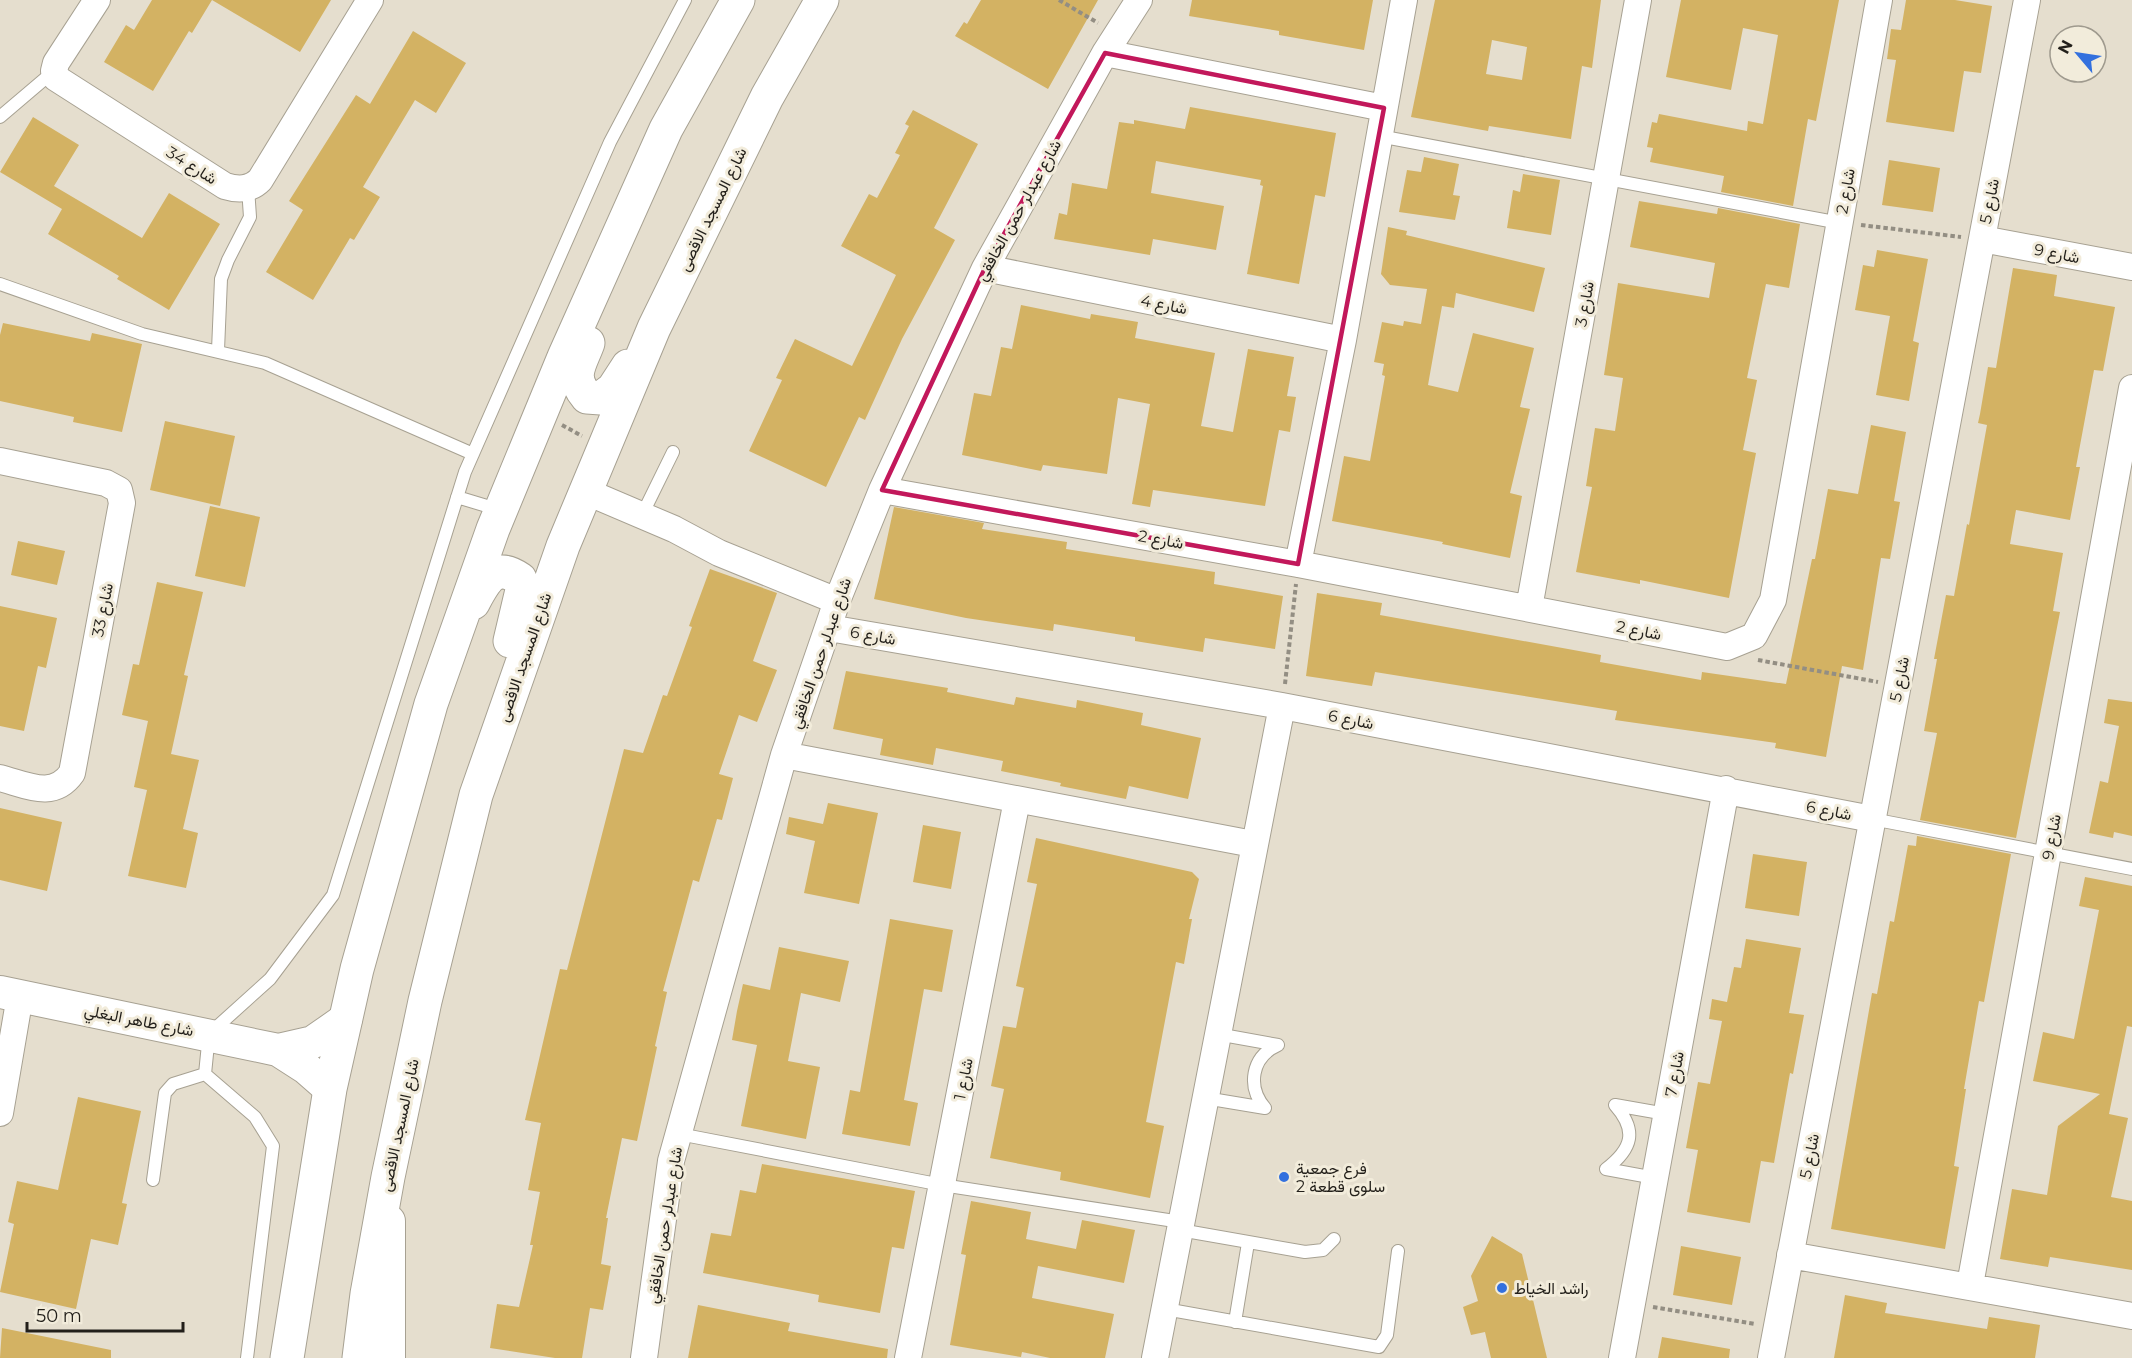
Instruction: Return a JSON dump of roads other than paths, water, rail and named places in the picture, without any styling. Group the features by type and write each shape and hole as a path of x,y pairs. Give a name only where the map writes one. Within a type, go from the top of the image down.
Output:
{"main road":[{"name":"شارع المسجد الاقصى","path":"359,1358 367,1294 388,1177 425,1001 476,795 563,546 654,328 767,97 822,0"},
{"path":"287,1358 330,1089 346,1019 428,716 501,511 540,414 666,129 735,2"},
{"path":"641,182 621,257 576,375 578,387 587,397 600,398 613,388 654,328"},
{"path":"451,647 485,580 497,573 510,572 520,579 522,590 476,795"}],"street":[{"path":"54,71 58,59 97,0"},
{"path":"248,188 260,180 370,0"},
{"name":"شارع عبدلر حمن الخافقي","path":"645,1358 671,1161 784,755 837,601 882,490 986,268 1111,44 1139,0"},
{"path":"1298,564 1343,340 1404,0"},
{"name":"شارع 3","path":"1529,608 1638,0"},
{"name":"شارع 2","path":"882,490 1298,564 1727,647 1754,636 1773,600 1879,0"},
{"name":"شارع 5","path":"1771,1358 2027,0"},
{"path":"1111,44 1384,108"},
{"name":"شارع 34","path":"54,71 56,78 64,85 225,186 236,189 248,188"},
{"name":"شارع 9","path":"1982,239 2132,267"},
{"name":"شارع 4","path":"986,268 1343,340"},
{"name":"شارع 9","path":"1970,1286 2132,388"},
{"name":"شارع 33","path":"0,461 106,483 119,490 122,503 72,773 64,785 49,790 0,778"},
{"path":"587,492 642,515 719,553 837,601"},
{"name":"شارع 6","path":"829,628 1282,706 1726,789 1872,819"},
{"path":"1155,1358 1253,844 1282,706"},
{"path":"784,755 1253,844"},
{"name":"شارع 7","path":"1622,1358 1726,789"},
{"name":"شارع 1","path":"909,1358 1017,800"},
{"path":"0,1113 10,994"},
{"name":"شارع طاهر البغلي","path":"10,994 278,1050 306,1068 330,1089"},
{"name":"شارع طاهر البغلي","path":"278,1050 313,1042 346,1019"},
{"path":"388,1177 389,1358"},
{"path":"1790,1255 2132,1316"}],"lane":[{"path":"205,1074 209,1034 270,978 333,895 457,496 473,454 610,142 685,0"},
{"path":"0,117 54,71"},
{"path":"1379,136 1840,223"},
{"path":"218,350 222,279 228,260 250,217 248,188"},
{"path":"0,284 142,334 218,350 265,363 473,454"},
{"path":"642,515 673,452"},
{"path":"457,496 501,511"},
{"path":"1872,819 2132,869"},
{"path":"1205,1098 1266,1108 1255,1092 1256,1067 1267,1050 1278,1045 1217,1034"},
{"path":"153,1180 165,1093 173,1084 205,1074"},
{"path":"205,1074 255,1117 273,1146 248,1358"},
{"path":"1654,1178 1606,1169 1622,1156 1629,1135 1627,1120 1615,1105 1666,1114"},
{"path":"679,1134 942,1185 1181,1226 1248,1243 1316,1252 1323,1250 1334,1239"},
{"path":"1235,1322 1248,1243"},
{"path":"1165,1309 1379,1347 1387,1335 1398,1251"}],"place":[{"name":"فرع جمعية سلوى قطعة 2","path":"1284,1177"},
{"name":"راشد الخياط","path":"1502,1288"}]}
